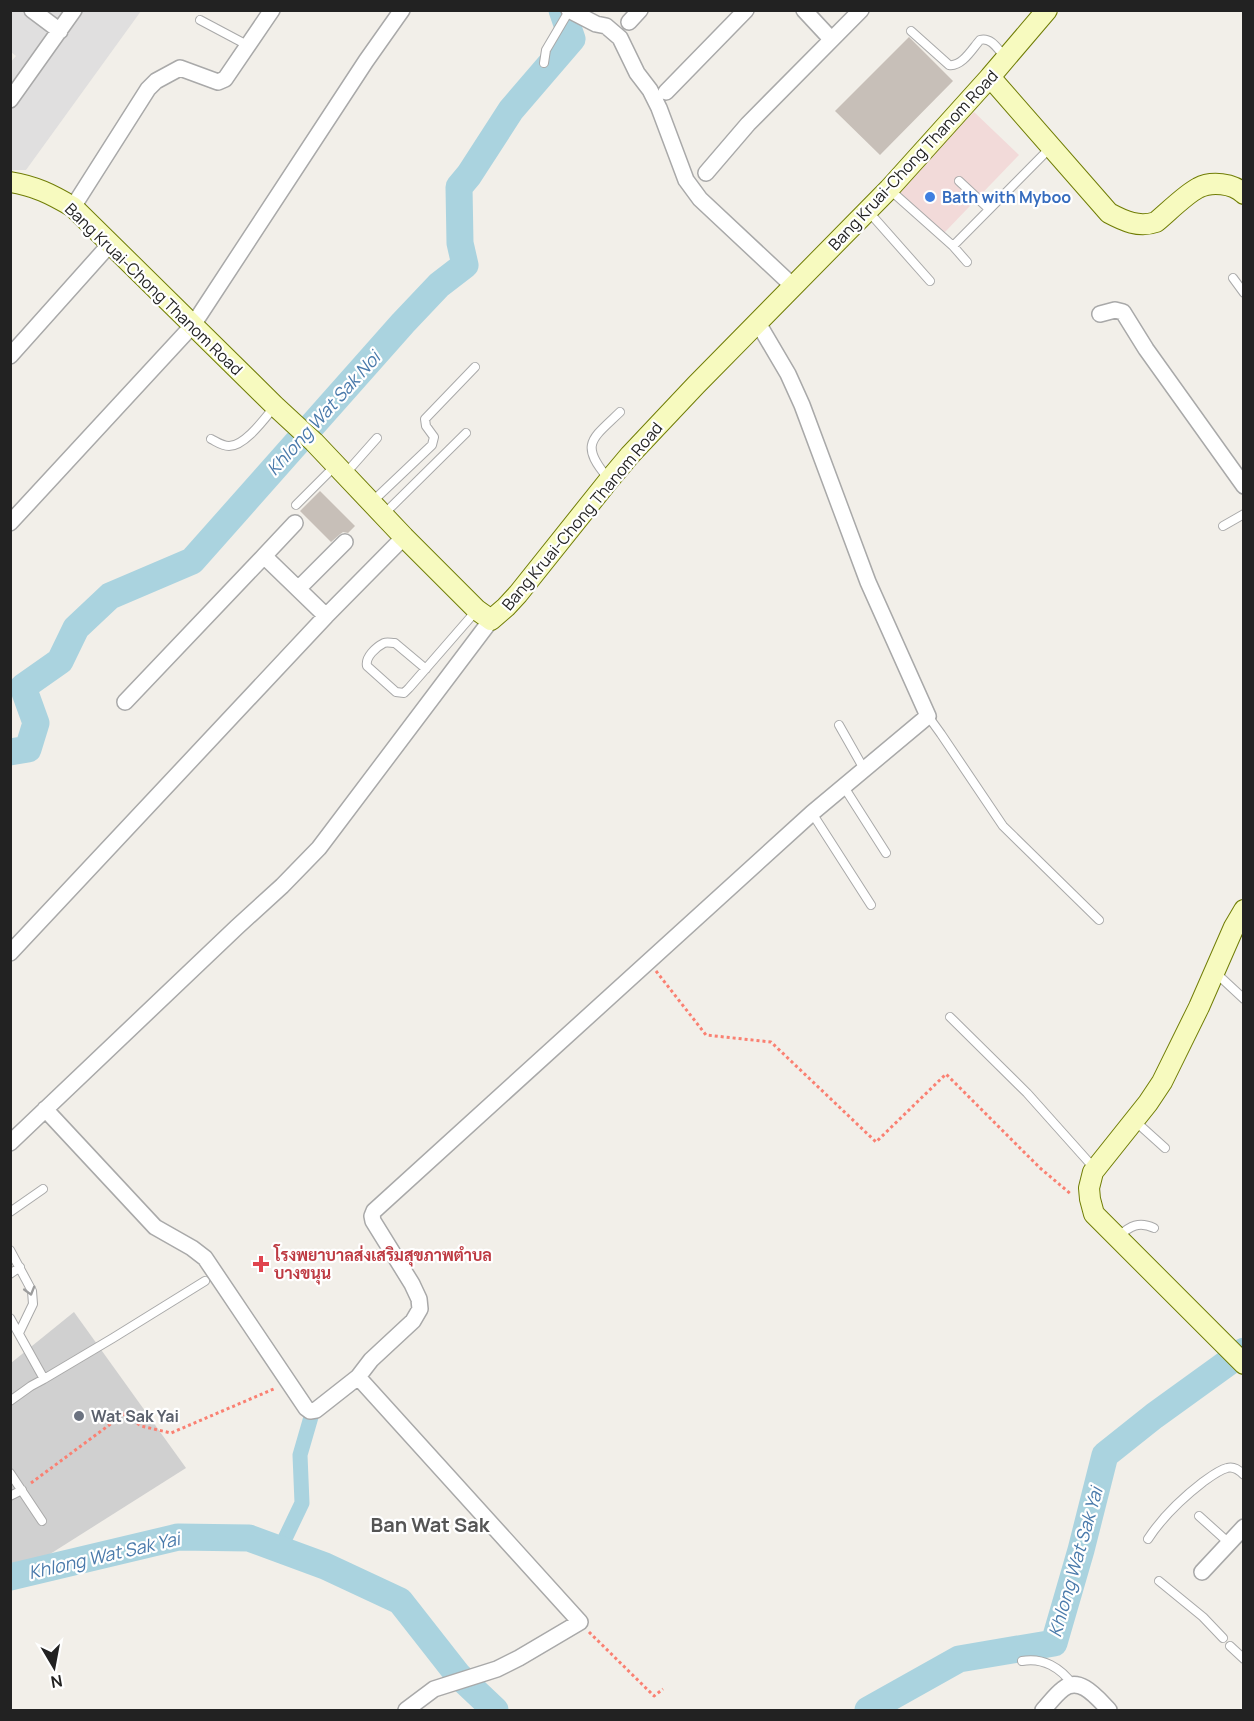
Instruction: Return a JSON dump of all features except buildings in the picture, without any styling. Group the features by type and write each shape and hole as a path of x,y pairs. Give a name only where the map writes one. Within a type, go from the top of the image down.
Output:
{"street":[{"path":"32,10 60,31"},
{"path":"10,100 74,10"},
{"path":"73,207 148,89 156,81 180,68 218,82 225,79 272,10"},
{"path":"10,523 193,325 366,61 402,10"},
{"path":"629,22 640,10"},
{"path":"666,92 746,10"},
{"path":"804,10 831,39"},
{"path":"706,173 748,124 861,10"},
{"name":"Bang Kruai-Chong Thanom Road","path":"10,182 30,185 73,207 314,442 404,537 484,615 506,607 609,480 696,385 889,189 1047,10"},
{"path":"569,11 596,24 606,26 620,38 637,73 650,90 659,108 677,159 692,190 794,287"},
{"path":"990,77 1109,213 1125,222 1148,225 1156,222 1197,188 1210,184 1233,187 1244,194"},
{"path":"10,356 111,243"},
{"path":"1100,314 1115,310 1122,312 1140,341 1244,486"},
{"path":"45,1109 155,1227 205,1258 287,1381 310,1411 316,1410 358,1377 371,1360 413,1321 420,1309 419,1299 373,1221 374,1211 812,813 928,716 868,582 799,398 788,374 758,323"},
{"path":"125,702 296,523"},
{"path":"10,953 326,616 404,537"},
{"path":"298,589 345,542"},
{"path":"264,556 326,616"},
{"path":"10,1143 282,886 319,848 484,615"},
{"path":"1244,910 1171,1066 1157,1089 1095,1169 1089,1188 1094,1214 1244,1364"},
{"path":"358,1377 580,1622 497,1669 434,1689 406,1710"},
{"path":"1202,1572 1244,1527"},
{"path":"1043,1710 1064,1688 1073,1685 1080,1685 1087,1689 1109,1710"}],"lane":[{"path":"544,63 546,50 569,11"},
{"path":"200,20 249,46"},
{"path":"911,31 949,65 954,66 960,63 981,40 985,39 990,40 1006,58"},
{"path":"953,246 1051,147"},
{"path":"959,181 989,209"},
{"path":"889,189 953,246 967,262"},
{"path":"868,211 930,281"},
{"path":"1233,278 1244,292"},
{"path":"378,508 432,445 434,437 426,426 425,419 475,368"},
{"path":"211,439 228,446 243,441 275,406"},
{"path":"609,480 596,465 591,445 597,434 620,412"},
{"path":"378,508 466,433"},
{"path":"296,505 377,438"},
{"path":"1223,526 1244,514"},
{"path":"426,669 391,642 385,643 367,657 366,662 367,666 396,692 404,693 426,669 484,615"},
{"path":"928,716 1003,826 1099,920"},
{"path":"839,725 864,769"},
{"path":"844,787 886,853"},
{"path":"812,813 871,905"},
{"path":"1215,972 1244,999"},
{"path":"950,1017 1027,1094 1095,1169"},
{"path":"1134,1120 1165,1149"},
{"path":"10,1212 43,1189"},
{"path":"1118,1237 1133,1225 1147,1225 1154,1228"},
{"path":"10,1250 32,1291 33,1304 20,1333"},
{"path":"10,1274 20,1267"},
{"path":"10,1401 205,1281"},
{"path":"10,1318 44,1379"},
{"path":"1148,1539 1183,1497 1210,1477 1228,1468 1239,1470 1244,1475"},
{"path":"10,1473 42,1521"},
{"path":"10,1496 22,1490"},
{"path":"1199,1516 1229,1543"},
{"path":"1159,1581 1203,1617 1223,1638"},
{"path":"1230,1646 1244,1659"},
{"path":"1022,1661 1043,1661 1065,1674 1073,1685"}],"path":[{"path":"648,961 706,1035 771,1042 876,1142 946,1074 1040,1168 1094,1214"},
{"path":"22,1490 124,1414 141,1426 171,1433 287,1381"},
{"path":"580,1622 654,1696 663,1689"}],"shaded area":[{"path":"11,11 141,11 26,170 11,170 10,63 16,56 11,52"},
{"path":"974,112 1019,155 944,233 896,191"},
{"name":"Wat Sak Yai","path":"74,1312 186,1468 39,1561 11,1565 11,1363"}],"waterway":[{"name":"Khlong Wat Sak Noi","path":"10,752 28,749 36,723 23,687 60,661 76,628 110,596 192,561 403,323 439,285 465,265 460,243 459,187 511,110 572,39 562,10"},
{"name":"Khlong Wat Sak Yai","path":"868,1710 959,1659 1054,1643 1105,1455 1154,1416 1244,1351"},
{"path":"280,1549 302,1503 300,1455 311,1417"},
{"name":"Khlong Wat Sak Yai","path":"10,1577 178,1537 249,1538 325,1566 400,1601 458,1675 495,1710"}],"place":[{"name":"Bath with Myboo","path":"930,197"},
{"name":"โรงพยาบาลส่งเสริมสุขภาพตำบล บางขนุน","path":"261,1264"},
{"name":"Wat Sak Yai","path":"79,1416"}],"district":[{"name":"Ban Wat Sak","path":"430,1524"}]}
